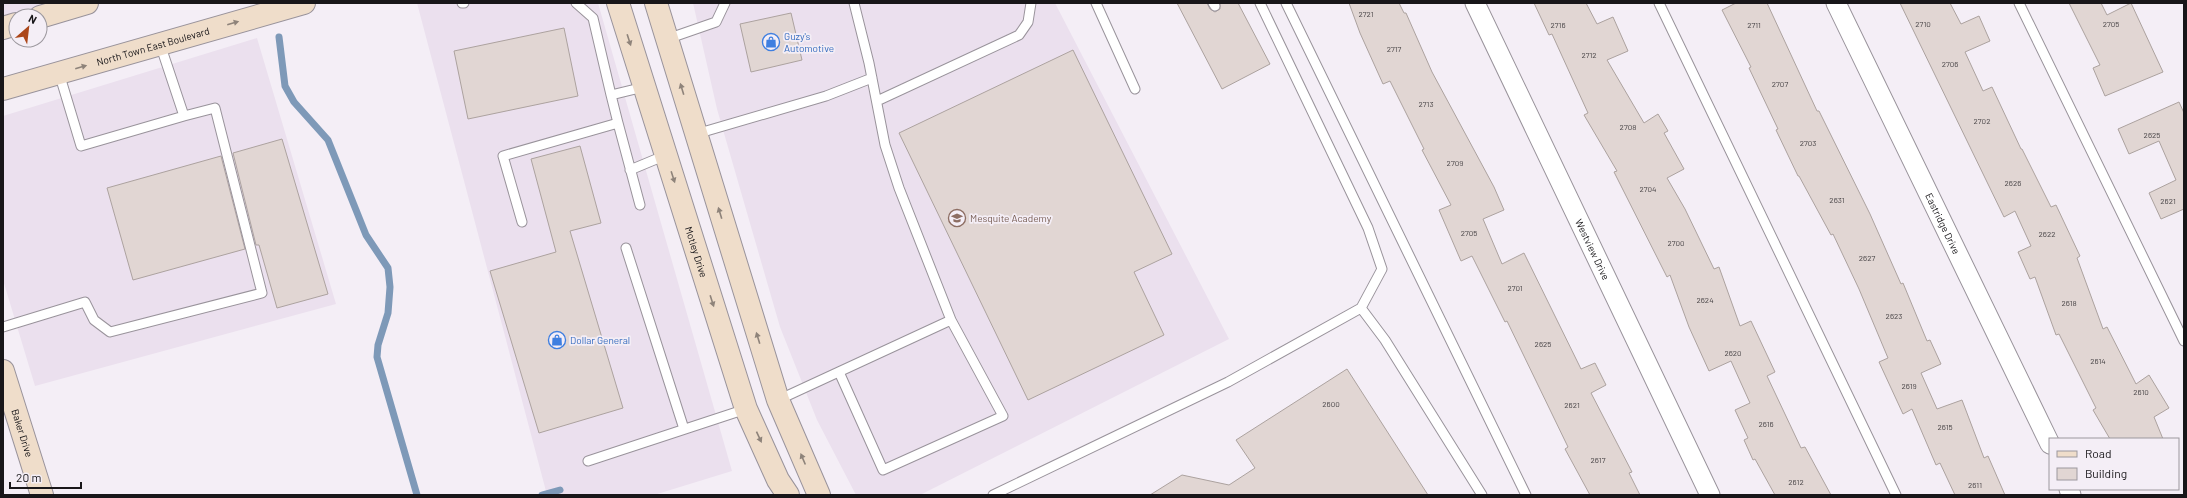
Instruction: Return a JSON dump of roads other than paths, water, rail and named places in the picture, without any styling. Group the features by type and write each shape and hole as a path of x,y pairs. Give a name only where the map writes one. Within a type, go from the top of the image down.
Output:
{"main road":[{"path":"48,10 88,3"},
{"name":"North Town East Boulevard","path":"3,89 304,3"},
{"name":"Motley Drive","path":"618,3 746,409 788,495"},
{"path":"656,3 695,134 778,400 819,495"},
{"name":"Baker Drive","path":"3,371 42,495"},
{"path":"746,409 778,400"}],"street":[{"name":"Westview Drive","path":"1475,3 1710,495"},
{"name":"Eastridge Drive","path":"1836,3 2049,442"}],"lane":[{"path":"576,3 594,18 611,95 640,205"},
{"path":"667,39 716,22 724,3"},
{"path":"839,372 883,470 1003,416 951,320 899,188 885,145 872,78 854,3"},
{"path":"877,101 1019,35 1028,22 1031,3"},
{"path":"1096,3 1135,89"},
{"path":"993,495 1228,382 1361,308 1382,269 1368,228 1260,3"},
{"path":"1286,3 1526,495"},
{"path":"1659,3 1896,495"},
{"path":"2019,3 2184,341"},
{"path":"160,44 184,116"},
{"path":"3,327 86,302 94,320 110,332 262,293 215,108 81,146 58,73"},
{"path":"695,134 826,96 872,78"},
{"path":"611,95 644,87"},
{"path":"522,222 503,156 618,123"},
{"path":"630,170 666,156"},
{"path":"626,248 684,429"},
{"path":"1361,308 1386,340 1482,495"},
{"path":"778,400 951,320"},
{"path":"588,461 746,409"}],"waterway":[{"path":"279,37 285,86 294,102 328,140 366,235 388,268 390,287 388,313 378,345 377,357 417,495"},
{"path":"542,495 560,490"}],"place":[{"name":"Guzy's Automotive","path":"771,42"},
{"name":"Mesquite Academy","path":"957,218"},
{"name":"Dollar General","path":"557,340"}]}
